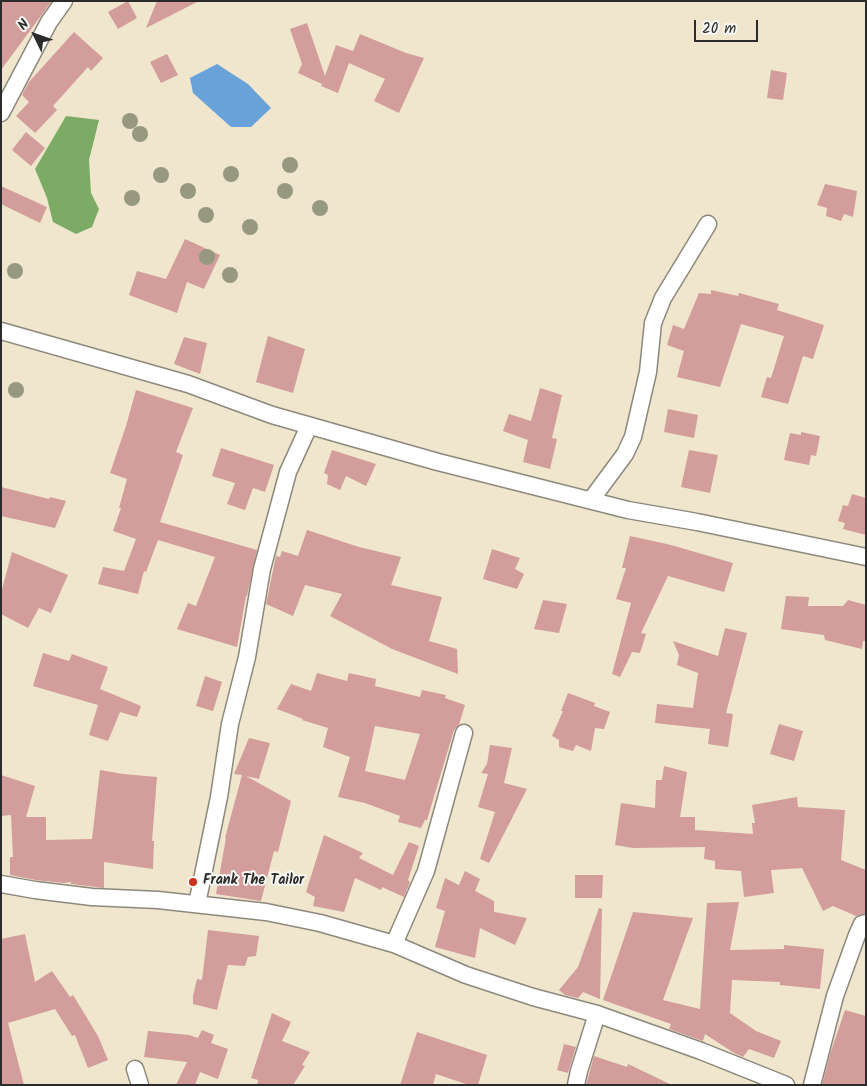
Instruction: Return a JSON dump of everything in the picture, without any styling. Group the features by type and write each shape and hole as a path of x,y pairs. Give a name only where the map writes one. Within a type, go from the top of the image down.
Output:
{"street":[{"path":"1,113 49,22 64,1"},
{"path":"591,500 625,454 633,437 648,372 653,322 663,298 708,224"},
{"path":"1,332 188,384 272,415 438,462 628,510 698,522 810,547 866,557"},
{"path":"197,904 219,797 230,724 247,657 262,569 288,472 308,426"},
{"path":"394,944 426,871 464,733"},
{"path":"1,884 92,897 158,900 266,912 320,923 394,944 466,975 533,997 597,1014 701,1051 786,1085"},
{"path":"812,1085 835,996 857,935 862,924 866,923"},
{"path":"576,1085 597,1014"},
{"path":"135,1069 140,1085"}],"green space":[{"path":"66,116 99,120 89,160 91,193 99,209 92,227 76,234 53,222 47,198 35,169"}],"water":[{"path":"217,64 248,84 271,108 251,127 231,127 193,93 190,78"}],"building":[{"path":"1,1 52,1 1,70"},
{"path":"128,1 137,18 118,29 108,12"},
{"path":"157,1 199,1 146,28"},
{"path":"307,23 325,76 336,45 353,51 360,34 406,53 424,58 399,113 374,101 385,79 349,63 338,93 298,73 302,64 290,29"},
{"path":"74,32 103,58 91,71 88,67 53,106 57,110 35,133 16,116 29,102 22,95 29,82"},
{"path":"167,54 178,75 161,83 150,62"},
{"path":"771,70 787,73 783,100 767,98"},
{"path":"26,132 45,148 31,166 12,150"},
{"path":"825,184 857,191 853,217 844,214 841,221 826,216 827,208 817,205"},
{"path":"1,186 47,207 40,223 1,204"},
{"path":"185,239 220,255 204,289 187,282 177,313 129,295 137,271 166,279"},
{"path":"711,290 738,296 739,293 779,304 777,310 824,325 813,359 803,356 788,404 761,397 767,377 771,378 784,336 741,324 720,387 677,377 684,351 667,345 673,325 684,329 699,293 711,294"},
{"path":"268,336 305,349 293,393 256,382"},
{"path":"184,337 207,343 200,374 174,364"},
{"path":"540,388 562,395 552,438 557,439 550,469 523,462 528,440 503,431 509,414 531,421"},
{"path":"136,390 193,408 176,452 183,455 160,522 257,550 237,647 177,629 188,603 196,606 215,557 158,540 146,572 144,571 138,594 98,584 103,567 124,571 136,539 113,531 121,508 119,508 127,479 110,473"},
{"path":"668,409 698,415 694,438 664,432"},
{"path":"801,432 820,436 816,456 811,455 809,465 784,460 790,433 801,435"},
{"path":"221,448 274,465 265,492 253,488 245,510 227,504 235,483 212,476"},
{"path":"332,450 376,464 366,486 346,476 340,490 327,484 328,475 324,473"},
{"path":"689,450 718,455 710,493 681,487"},
{"path":"1,487 49,499 50,497 66,501 55,528 1,516"},
{"path":"852,494 866,498 866,535 843,529 845,523 838,521 843,505 848,506"},
{"path":"307,530 359,547 401,557 391,585 442,597 429,641 457,649 458,674 392,649 330,616 342,594 305,585 293,616 266,604 276,556 280,557 282,551 298,556"},
{"path":"630,536 671,545 733,563 724,592 668,576 641,633 646,634 640,653 632,652 620,677 612,674 631,603 616,599 626,568 622,568"},
{"path":"492,549 520,558 515,569 524,574 517,589 483,579"},
{"path":"12,552 68,575 51,613 39,608 28,628 1,614 1,593"},
{"path":"786,596 809,597 808,606 843,606 848,600 866,605 866,641 863,641 862,649 825,640 824,635 781,629"},
{"path":"543,600 567,604 559,633 534,629"},
{"path":"725,628 747,633 726,713 733,714 728,747 708,744 710,729 655,723 657,704 693,708 698,673 677,665 679,655 673,641 718,656"},
{"path":"43,653 69,661 72,654 108,667 100,689 141,706 137,717 120,712 108,741 89,735 98,705 33,686"},
{"path":"317,673 347,681 349,673 376,679 375,686 420,697 422,690 446,695 445,698 465,705 459,725 454,730 427,820 425,820 421,828 398,822 400,816 365,803 338,797 350,757 323,747 328,728 302,720 277,709 291,684 311,691","holes":["375,726 420,734 405,780 365,771"]},
{"path":"205,676 222,682 213,711 196,706"},
{"path":"568,693 595,703 594,706 610,712 604,729 595,728 591,751 576,745 573,751 559,747 559,740 552,736 563,711 561,711"},
{"path":"779,724 803,731 794,761 770,754"},
{"path":"249,738 270,743 259,779 246,776 291,801 278,852 274,851 261,901 216,894 225,838 242,775 234,774"},
{"path":"490,745 512,748 504,783 527,789 489,863 480,859 495,812 478,807 488,774 481,773 487,764"},
{"path":"664,766 687,772 680,817 695,817 695,830 753,834 752,823 755,823 752,805 797,797 798,807 845,810 841,860 866,870 866,913 856,916 833,906 823,911 802,868 771,870 774,893 744,897 741,871 715,869 715,861 704,859 705,847 633,848 615,845 621,803 655,808 656,780 662,780"},
{"path":"100,770 157,777 152,841 154,841 153,869 104,862 104,888 10,875 10,857 13,857 11,815 1,816 1,775 35,786 26,817 46,817 46,840 92,839"},
{"path":"324,835 363,853 359,858 393,875 409,842 419,846 408,880 410,882 404,897 382,887 381,890 355,878 344,912 313,906 315,897 306,892"},
{"path":"465,871 480,879 475,891 494,901 494,912 527,918 515,945 480,928 475,958 435,947 445,911 436,908 445,878 459,885"},
{"path":"575,875 603,875 602,898 575,898"},
{"path":"739,902 730,950 784,949 784,945 824,949 820,989 780,985 780,982 732,980 730,1013 756,1031 781,1041 774,1058 749,1049 743,1057 705,1034 703,1041 669,1029 671,1024 603,1000 633,912 693,918 663,1000 700,1009 707,903"},
{"path":"599,908 602,909 600,999 583,992 578,998 565,995 559,990 578,967"},
{"path":"208,930 259,936 256,956 248,957 245,966 228,965 217,1010 193,1004 197,979 202,980"},
{"path":"25,934 35,982 52,971 70,997 73,995 98,1036 108,1060 88,1068 75,1035 72,1036 55,1009 8,1023 24,1085 1,1085 1,939"},
{"path":"845,1010 866,1016 866,1085 822,1085 830,1054"},
{"path":"272,1013 291,1022 282,1041 310,1052 302,1065 305,1066 293,1085 257,1085 258,1080 251,1078"},
{"path":"202,1030 214,1035 211,1043 228,1049 218,1079 200,1072 195,1085 176,1085 187,1062 144,1057 148,1031 189,1035 198,1038"},
{"path":"417,1032 487,1055 478,1085 469,1085 436,1074 433,1085 400,1085"},
{"path":"564,1044 576,1047 568,1073 557,1070"},
{"path":"594,1056 627,1067 628,1064 672,1085 586,1085"}],"place":[{"name":"Frank The Tailor","path":"193,882"}]}
